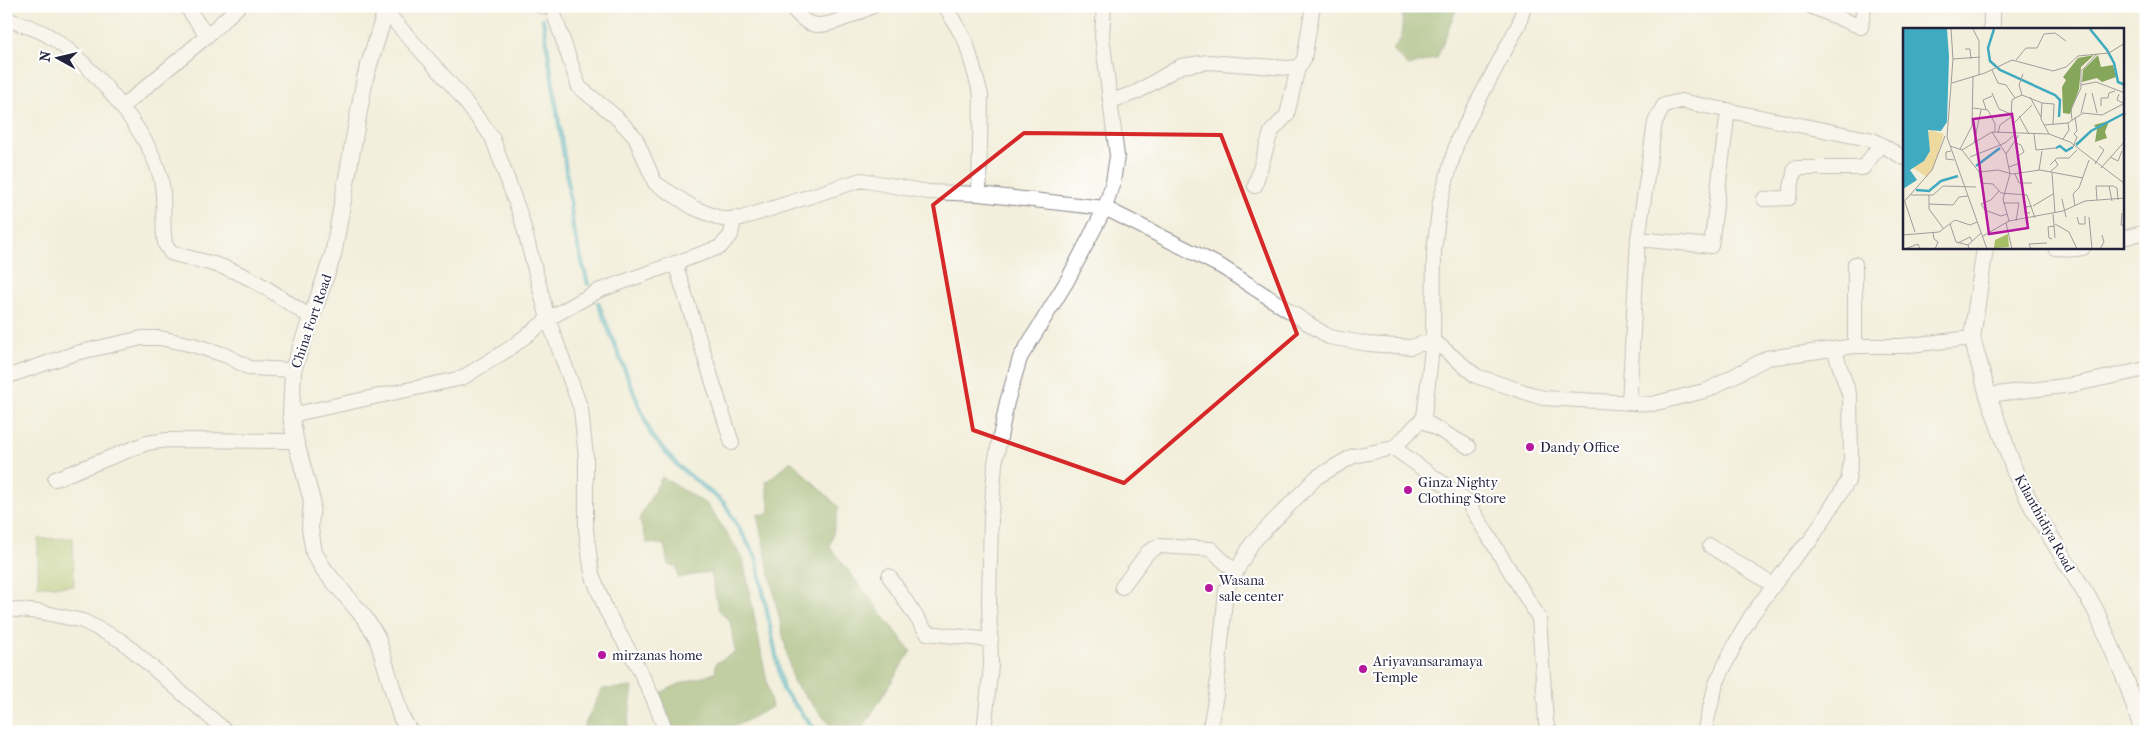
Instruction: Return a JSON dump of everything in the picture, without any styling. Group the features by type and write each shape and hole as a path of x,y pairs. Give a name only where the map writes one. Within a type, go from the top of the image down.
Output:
{"street":[{"path":"186,6 207,36"},
{"path":"122,107 207,36 239,6"},
{"path":"791,6 797,15 812,24 828,24 873,6"},
{"path":"945,6 966,42 981,95 979,194"},
{"path":"984,732 991,664 989,602 991,518 995,463 1007,402 1020,358 1067,281 1105,208 1113,182 1117,156 1102,36 1104,6"},
{"path":"1254,186 1271,132 1287,115 1298,67 1304,59 1313,6"},
{"path":"1209,732 1216,695 1226,590 1252,543 1317,477 1353,456 1394,448 1424,417 1433,340 1434,250 1440,202 1458,139 1519,24 1524,6"},
{"path":"1810,6 1861,27 1864,6"},
{"path":"1992,6 1992,28"},
{"path":"548,7 578,87 616,117 635,137 655,183 694,208 722,219 742,218 860,180 928,192 979,194 1105,208 1222,267 1329,337 1368,344 1411,347 1433,340"},
{"path":"387,9 457,91 492,137 521,217 548,320 582,409 586,457 586,530 592,574 606,610 638,668 666,732"},
{"name":"China Fort Road","path":"387,9 365,78 332,255 293,370 291,415 294,439 312,501 310,528 314,553 325,571 364,617 377,637 401,717 410,732"},
{"path":"6,19 48,35 91,71 122,107 148,150 160,179 164,202 165,245 171,253 206,261 233,271 260,285 312,318"},
{"path":"1111,101 1138,92 1181,66 1208,62 1288,68 1298,67"},
{"path":"1629,403 1638,239 1655,122 1664,106 1682,101 1873,140 1903,157"},
{"path":"1638,239 1711,246 1728,110"},
{"path":"1764,199 1789,198 1795,168 1863,168 1882,144"},
{"path":"291,415 462,378 509,349 548,320 598,291 720,247 731,235 734,218"},
{"path":"2124,238 2146,232"},
{"name":"Kilanthidiya Road","path":"1985,249 1972,338 1976,358 1988,395 2015,472 2033,508 2095,609 2127,683 2144,732"},
{"path":"2065,249 2079,249"},
{"path":"674,263 732,443"},
{"path":"1855,264 1855,346"},
{"path":"6,377 76,353 142,338 160,338 193,345 225,355 250,368 293,370"},
{"path":"1433,340 1476,376 1543,398 1652,404 1708,390 1767,358 1855,346 1901,346 1972,338"},
{"path":"1704,732 1716,684 1751,616 1796,555 1810,541 1848,481 1851,458 1850,397 1834,349"},
{"path":"1988,395 2072,385 2146,369"},
{"path":"1422,420 1469,447"},
{"path":"55,478 147,443 167,440 288,441 294,439"},
{"path":"1394,448 1468,501 1539,618 1546,722 1550,732"},
{"path":"1122,587 1148,552 1159,546 1211,550 1236,573"},
{"path":"1710,546 1773,585"},
{"path":"889,576 927,633 991,640"},
{"path":"6,608 41,612 83,621 122,641 227,732"}],"highlighted area":[{"path":"1024,133 1221,135 1297,334 1124,483 973,430 933,205"}],"green space":[{"path":"1378,6 1455,6 1457,8 1437,58 1408,66 1392,50 1401,38 1403,14 1378,9"},
{"path":"791,461 839,507 830,547 911,651 860,732 836,732 793,682 757,515 770,513 766,482"},
{"path":"662,477 708,505 743,558 772,707 744,722 717,732 674,732 660,693 679,684 715,673 716,663 735,652 730,622 718,609 711,572 678,578 677,566 668,565 664,545 647,543 639,519"},
{"path":"73,538 74,586 38,586 38,539"},
{"path":"633,687 627,732 581,732 602,689"}],"waterway":[{"path":"543,19 573,228 588,284"},
{"path":"598,303 651,435 678,466 724,503 756,557 783,690 817,732"}],"place":[{"name":"Dandy Office","path":"1530,447"},
{"name":"Ginza Nighty Clothing Store","path":"1408,490"},
{"name":"Wasana sale center","path":"1209,588"},
{"name":"mirzanas home","path":"602,655"},
{"name":"Ariyavansaramaya Temple","path":"1363,669"}]}
